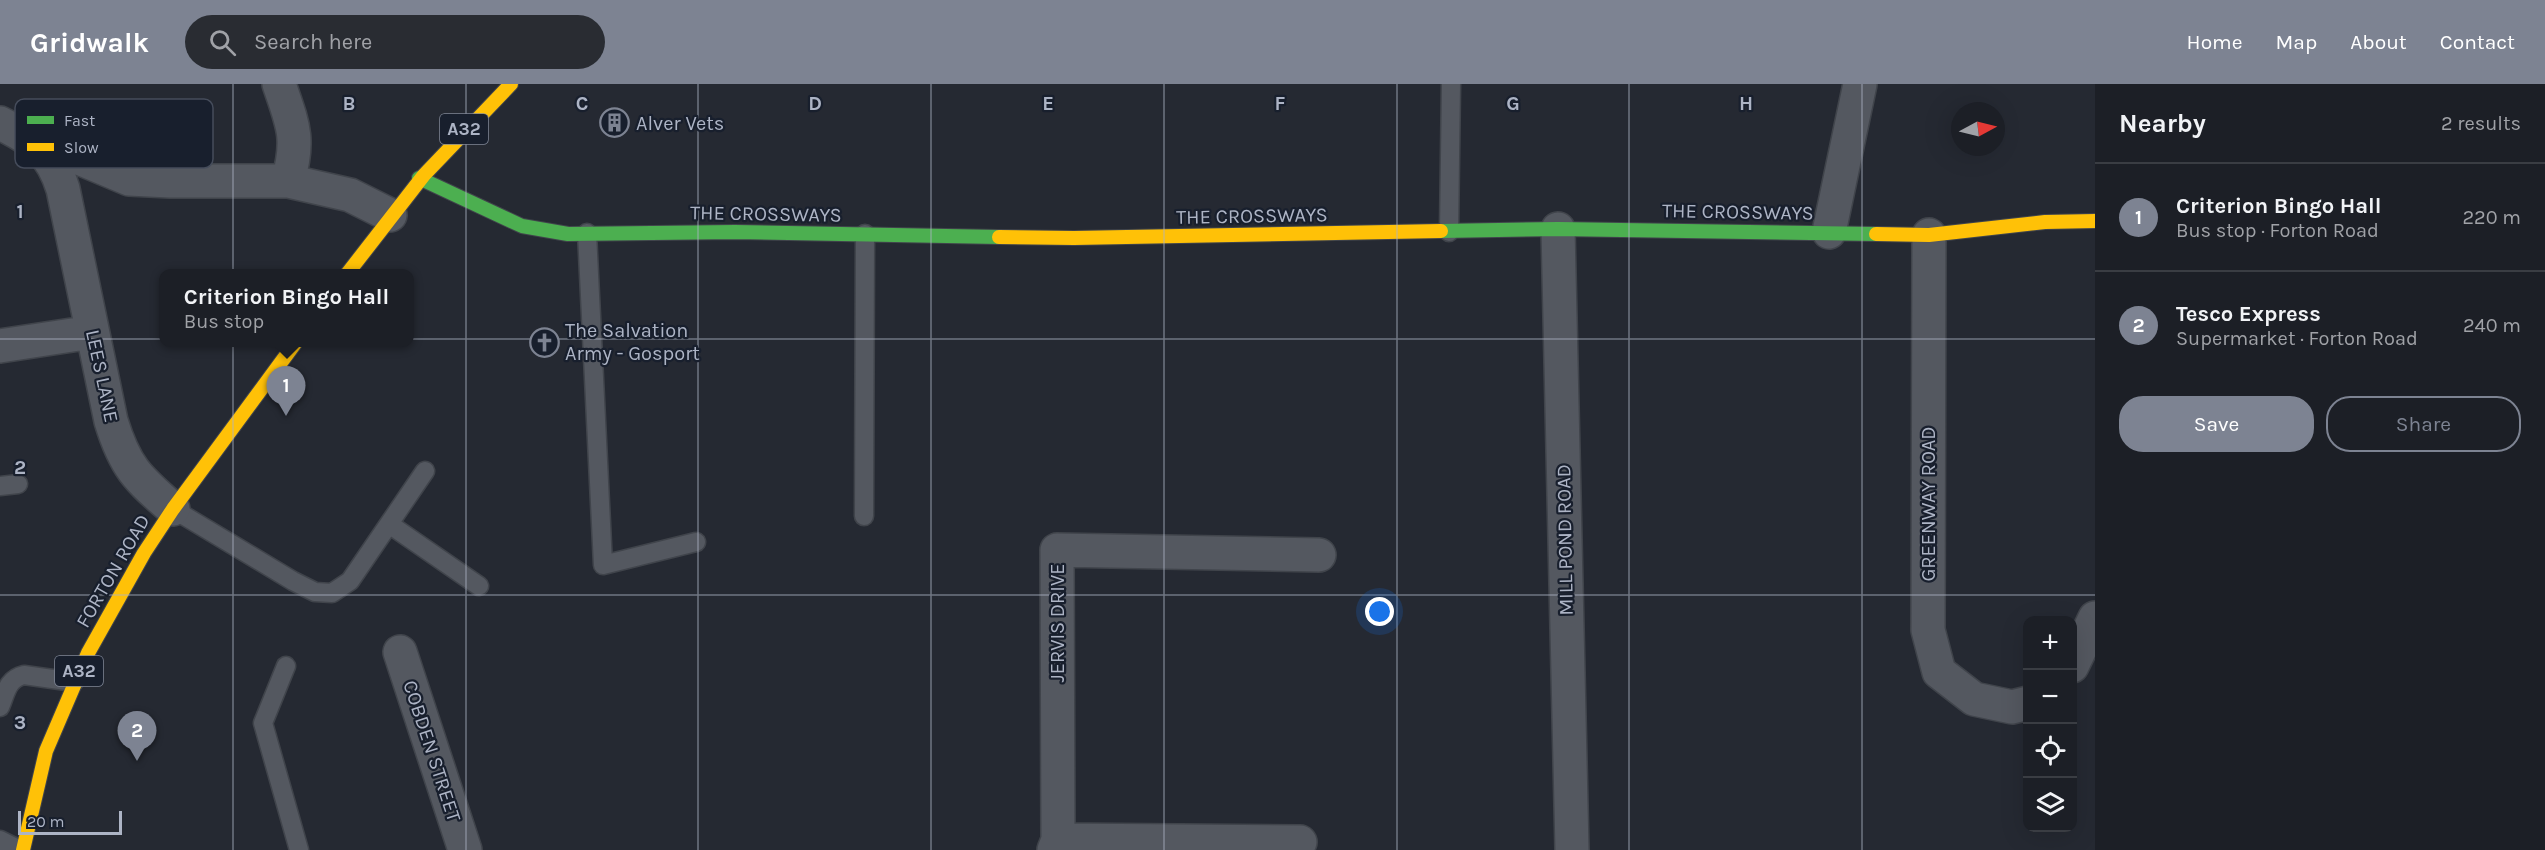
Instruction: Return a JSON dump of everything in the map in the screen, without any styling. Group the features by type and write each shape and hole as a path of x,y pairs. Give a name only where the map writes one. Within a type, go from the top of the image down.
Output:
{"street":[{"path":"279,84 295,139 294,158 288,181"},
{"name":"A32","path":"350,269 419,178 460,133 512,84"},
{"path":"1829,232 1860,84"},
{"name":"LEES LANE","path":"55,168 63,189 111,422 119,446 127,464 141,482 173,509"},
{"path":"103,168 129,179 288,181 350,195 390,215"},
{"name":"THE CROSSWAYS","path":"419,178 522,226 556,233 865,234 1074,238 1558,229 1829,232 1929,236 2045,222 2095,222"},
{"name":"LEES LANE","path":"71,224 72,203 78,192 102,180 129,179"},
{"name":"MILL POND ROAD","path":"1558,229 1572,850"},
{"name":"GREENWAY ROAD","path":"1929,236 1928,630 1939,672 1974,699 2012,707 2023,704"},
{"path":"0,346 92,332"},
{"name":"FORTON ROAD","path":"21,850 46,751 74,682 120,594 173,509 292,347"},
{"name":"JERVIS DRIVE","path":"1056,845 1057,550 1319,555"},
{"path":"2077,657 2095,618"},
{"name":"COBDEN STREET","path":"400,652 465,850"},
{"path":"1056,845 1300,842"}],"lane":[{"path":"1449,232 1451,84"},
{"path":"587,233 603,565 696,542"},
{"path":"864,516 865,234"},
{"path":"173,509 293,581 315,592 332,593 350,581 425,471"},
{"path":"389,524 479,586"},
{"path":"286,666 263,723 299,850"},
{"path":"0,707 10,682 16,677 24,675 74,682"},
{"path":"0,840 21,850"}],"traffic: fast":[{"path":"419,178 522,226 568,234 735,232 999,237"},
{"path":"1441,231 1558,229 1876,234"}],"traffic: slow":[{"path":"351,269 424,175 511,84"},
{"path":"1876,234 1929,235 2045,222 2095,221"},
{"path":"999,237 1074,238 1441,231"},
{"path":"23,850 46,751 88,653 144,553 173,509 292,347"}],"place":[{"name":"Alver Vets","path":"615,123"},
{"name":"The Salvation Army - Gosport","path":"544,342"},
{"name":"Criterion Bingo Hall","path":"286,416"},
{"name":"Tesco Express","path":"137,761"}]}
